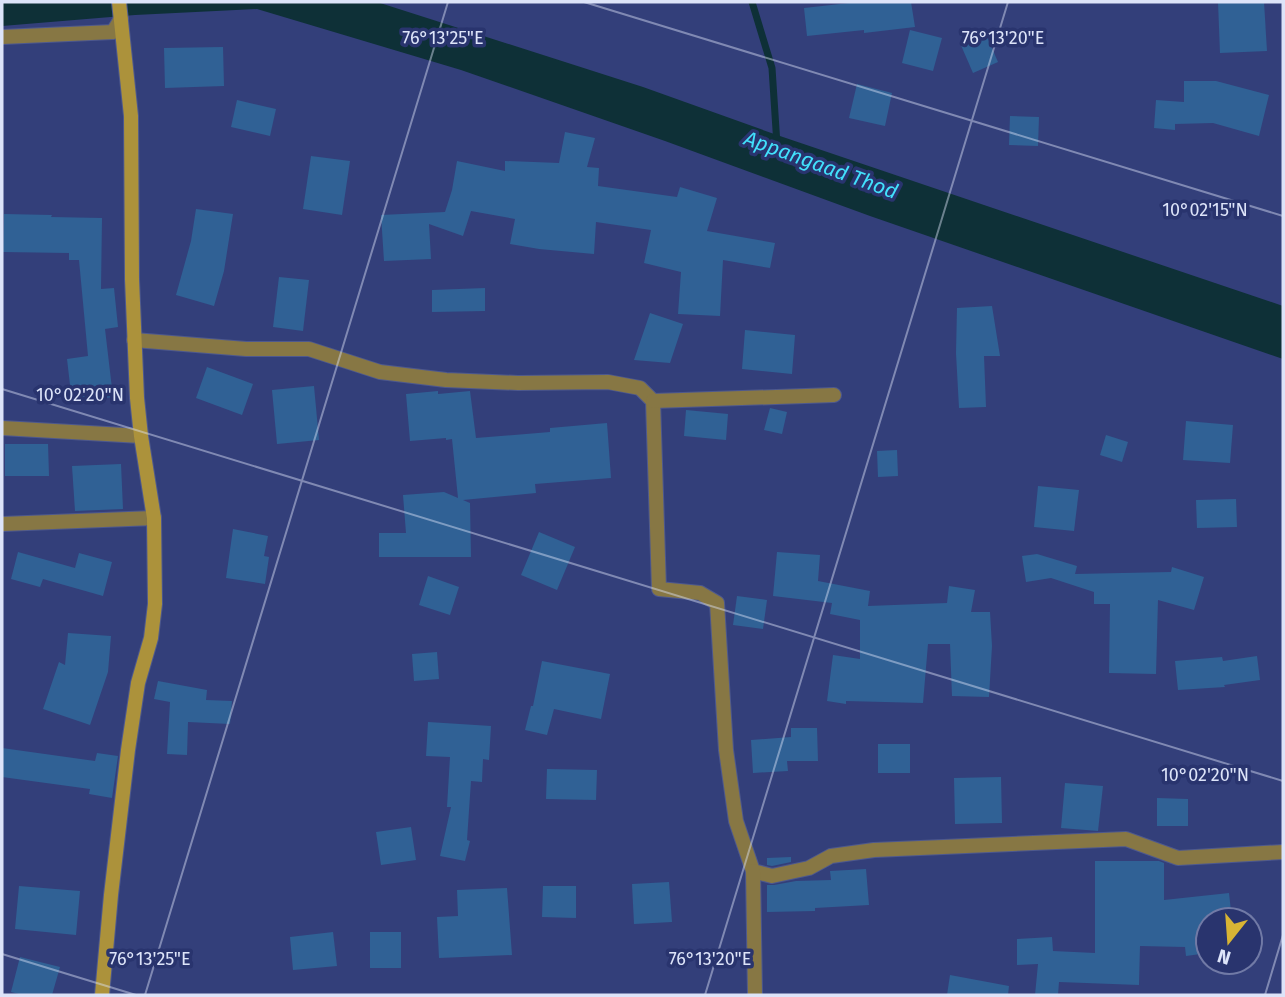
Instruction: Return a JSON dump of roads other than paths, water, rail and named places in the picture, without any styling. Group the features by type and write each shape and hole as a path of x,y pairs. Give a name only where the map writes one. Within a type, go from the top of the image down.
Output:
{"main road":[{"path":"102,995 128,750 138,683 151,638 155,604 154,518 137,398 132,279 131,116 119,2"}],"street":[{"path":"2,37 113,32 121,19"},
{"path":"134,340 246,349 309,349 380,372 446,380 518,383 608,382 640,388 653,401 659,589 701,593 717,603 726,750 736,821 752,871 755,995"},
{"path":"653,401 834,395"},
{"path":"2,428 141,436"},
{"path":"2,524 154,518"},
{"path":"752,871 772,876 809,868 831,856 874,850 1126,839 1178,858 1283,852"}],"water":[{"name":"Appangaad Thod","path":"2,2 377,2 643,87 1283,306 1283,359 461,70 257,9 135,15 2,26"}],"waterway":[{"name":"Appangaad Thod","path":"752,2 772,68 777,145"}]}
